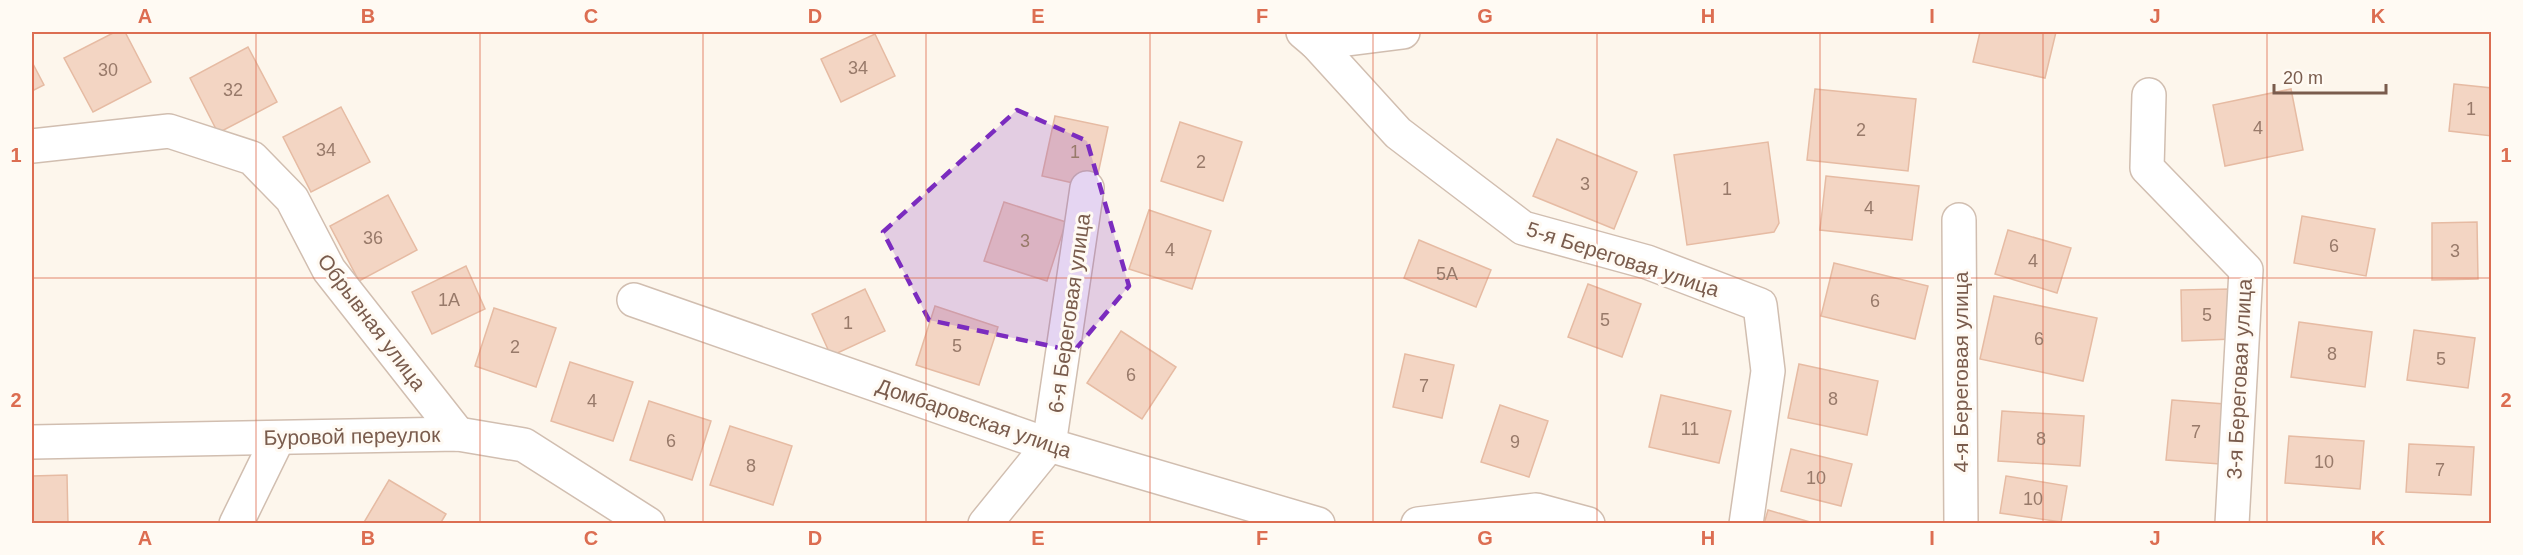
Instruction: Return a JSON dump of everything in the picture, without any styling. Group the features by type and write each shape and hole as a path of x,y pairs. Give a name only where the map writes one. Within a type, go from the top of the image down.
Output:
{"street":[{"path":"1310,37 1403,32"},
{"name":"5-я Береговая улица","path":"1310,37 1398,133 1523,228 1647,262 1760,305 1768,371 1746,524"},
{"name":"3-я Береговая улица","path":"2149,96 2147,168 2246,270 2232,524"},
{"name":"Обрывная улица","path":"32,146 169,130 252,158 292,199 329,270 458,434"},
{"name":"6-я Береговая улица","path":"1049,445 1087,188"},
{"name":"4-я Береговая улица","path":"1959,220 1961,524"},
{"name":"Домбаровская улица","path":"634,300 1049,445 1318,524"},
{"name":"Буровой переулок","path":"32,442 458,434 524,445 648,524"},
{"path":"236,524 278,438"},
{"path":"985,524 1049,445"},
{"path":"1418,524 1536,510 1588,524"}],"highlighted area":[{"path":"1017,110 1087,141 1129,286 1074,351 929,320 883,232"}],"building":[{"path":"115,32 125,32 151,82 93,112 64,58"},
{"path":"1980,32 2056,32 2045,78 1973,62"},
{"path":"875,34 895,76 841,102 821,59"},
{"path":"248,47 277,102 218,133 190,78"},
{"path":"32,62 44,85 32,91"},
{"path":"2454,84 2492,88 2492,136 2449,131"},
{"path":"1815,89 1916,99 1908,171 1807,160"},
{"path":"2291,89 2303,150 2225,166 2213,105"},
{"path":"341,107 370,162 311,192 283,137"},
{"path":"1055,116 1108,127 1095,188 1042,176"},
{"path":"1180,122 1242,142 1223,201 1161,181"},
{"path":"1557,139 1637,172 1614,229 1533,196"},
{"path":"1768,142 1779,223 1774,232 1687,245 1674,155"},
{"path":"1826,176 1919,186 1912,240 1820,230"},
{"path":"388,195 417,250 359,281 330,226"},
{"path":"1004,202 1066,222 1047,281 984,261"},
{"path":"1149,210 1211,231 1192,289 1129,269"},
{"path":"2302,216 2375,229 2366,276 2294,263"},
{"path":"2477,222 2478,279 2432,280 2432,223"},
{"path":"2008,230 2071,248 2057,293 1995,274"},
{"path":"1419,240 1491,270 1476,307 1404,278"},
{"path":"1834,263 1928,286 1915,339 1821,316"},
{"path":"466,266 485,309 432,334 412,292"},
{"path":"1588,284 1641,304 1622,357 1568,337"},
{"path":"865,289 885,331 831,356 812,314"},
{"path":"2232,289 2233,339 2182,341 2181,290"},
{"path":"1994,296 2097,318 2083,381 1980,359"},
{"path":"935,306 998,327 979,385 916,365"},
{"path":"494,308 556,328 536,387 475,366"},
{"path":"2299,322 2372,332 2365,387 2291,377"},
{"path":"2414,330 2475,338 2468,388 2407,380"},
{"path":"1121,331 1176,367 1142,419 1087,383"},
{"path":"1405,354 1454,365 1442,418 1393,407"},
{"path":"570,362 633,382 613,441 551,421"},
{"path":"1799,364 1878,381 1867,435 1788,418"},
{"path":"1661,395 1731,411 1719,463 1649,447"},
{"path":"2172,400 2225,404 2220,464 2166,460"},
{"path":"649,401 711,421 692,480 630,460"},
{"path":"1500,405 1548,421 1529,477 1481,462"},
{"path":"2002,411 2084,416 2080,466 1998,461"},
{"path":"730,426 792,446 773,505 710,485"},
{"path":"2289,436 2364,441 2360,489 2285,483"},
{"path":"2409,444 2474,447 2471,495 2406,492"},
{"path":"1791,449 1852,464 1841,506 1781,491"},
{"path":"67,475 68,524 32,524 32,476"},
{"path":"2006,476 2067,486 2061,522 2000,513"},
{"path":"389,480 446,514 440,524 363,524"},
{"path":"1768,510 1817,524 1764,524"}]}
